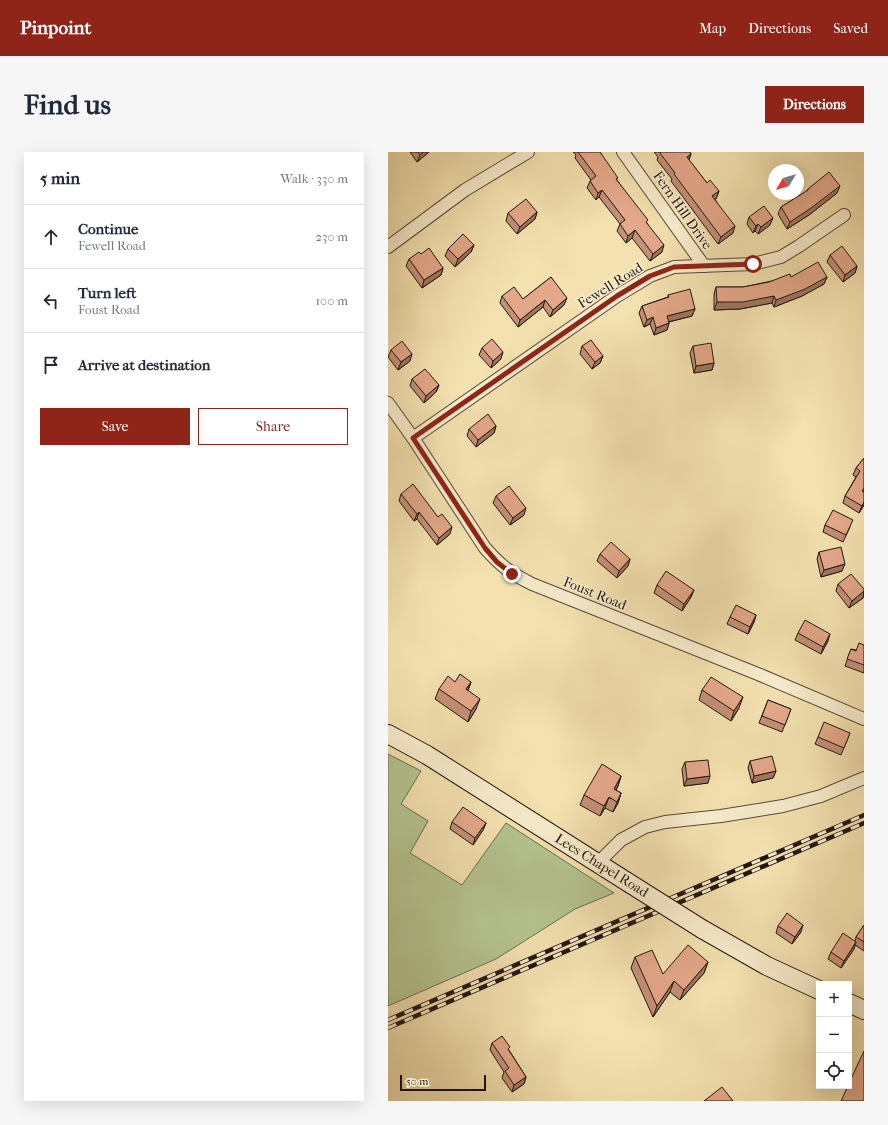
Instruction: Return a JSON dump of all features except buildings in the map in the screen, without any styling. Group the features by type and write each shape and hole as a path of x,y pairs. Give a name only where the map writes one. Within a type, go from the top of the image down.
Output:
{"main road":[{"name":"Lees Chapel Road","path":"388,734 426,756 702,929 767,966 816,989"},
{"path":"852,1004 864,1010"}],"street":[{"path":"388,247 465,190 528,152"},
{"name":"Fern Hill Drive","path":"624,152 704,266"},
{"name":"Fewell Road","path":"413,438 617,296 650,276 674,267 753,264 781,257 844,215"},
{"name":"Foust Road","path":"388,403 413,438 485,548 497,562 512,574 532,584 758,674 864,719"},
{"path":"598,863 621,840 645,827 665,822 721,816 783,806 821,796 864,778"}],"green space":[{"path":"388,754 421,771 401,804 428,821 410,853 462,885 506,823 614,893 575,909 496,959 388,1006"}],"railway":[{"path":"388,1020 864,815"},
{"path":"388,1028 864,823"}],"route":[{"path":"512,574 497,562 485,548 413,438 617,296 650,276 674,267 753,264"}]}
